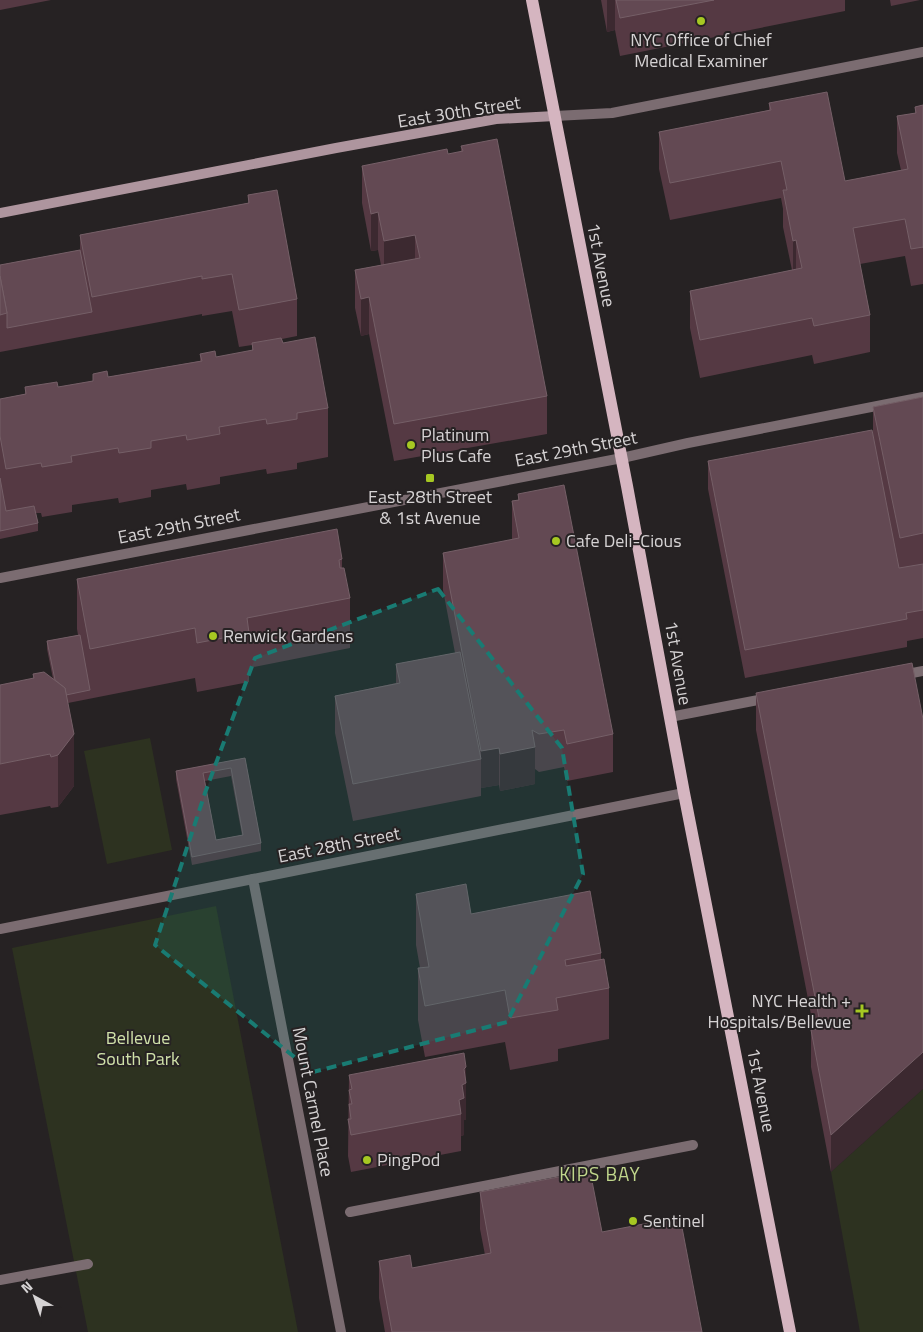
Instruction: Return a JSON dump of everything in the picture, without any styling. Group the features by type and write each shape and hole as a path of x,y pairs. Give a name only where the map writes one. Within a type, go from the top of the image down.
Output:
{"main road":[{"name":"1st Avenue","path":"532,0 622,458 684,793 790,1332"},
{"name":"East 30th Street","path":"0,213 496,119 555,116"}],"street":[{"name":"East 30th Street","path":"555,116 612,113 923,52"},
{"name":"East 29th Street","path":"0,578 622,458 688,443 923,397"},
{"path":"894,677 923,672"},
{"path":"670,717 777,697"},
{"name":"East 28th Street","path":"0,929 684,793"},
{"name":"Mount Carmel Place","path":"253,879 341,1332"},
{"path":"350,1212 693,1145"},
{"path":"0,1280 88,1264"}],"highlighted area":[{"path":"438,589 562,748 583,874 507,1022 313,1072 155,945 205,793 255,658"}],"green space":[{"path":"150,738 172,850 107,864 84,751"},
{"name":"Bellevue South Park","path":"216,906 298,1332 88,1332 12,948"},
{"path":"923,1089 923,1332 860,1332 831,1172"}],"building":[{"path":"616,0 714,0 620,18"},
{"path":"827,92 845,181 908,169 897,116 916,113 915,107 923,105 923,247 911,249 905,219 853,228 870,315 814,326 812,318 700,340 690,291 802,268 796,240 793,241 783,190 787,190 781,161 670,183 659,132 771,110 769,103"},
{"path":"497,139 547,396 394,424 369,297 361,299 355,270 420,258 415,235 384,241 378,212 371,214 362,166 447,149 448,154 463,151 461,146"},
{"path":"277,190 297,299 239,310 232,274 202,279 202,276 92,297 80,235 249,203 248,195"},
{"path":"80,250 92,312 7,328 7,313 0,276 0,265"},
{"path":"0,276 7,313 0,315"},
{"path":"315,337 328,408 297,413 297,419 267,424 266,419 219,427 220,434 187,440 186,435 151,441 151,448 119,453 118,448 71,456 72,462 42,467 41,463 6,469 0,436 0,399 26,394 25,387 57,382 58,387 93,381 93,374 107,371 108,377 202,361 200,354 215,351 216,357 253,350 252,343 281,338 283,343"},
{"path":"923,397 923,533 900,538 873,407"},
{"path":"872,430 899,568 923,564 923,610 906,613 907,619 745,650 708,461"},
{"path":"0,478 6,511 34,506 38,523 0,531"},
{"path":"564,485 613,734 567,744 564,730 539,734 532,730 535,747 500,754 499,748 481,751 443,553 519,538 512,501 519,500 518,494"},
{"path":"337,529 342,559 339,560 340,568 344,568 350,598 247,618 249,633 197,643 195,628 90,649 77,579"},
{"path":"80,635 90,690 66,695 65,688 55,680 47,641"},
{"path":"460,652 481,759 353,784 335,696 400,683 396,664"},
{"name":"NYC Health + Hospitals/Bellevue","path":"912,663 923,719 923,1052 831,1135 811,1030 821,1028 756,693"},
{"path":"44,672 65,688 74,734 58,755 51,757 50,754 0,764 0,685 34,678 33,674"},
{"path":"245,758 261,843 192,857 176,771","holes":["231,768 243,835 216,840 203,773"]},
{"path":"466,884 471,914 590,891 601,953 565,960 566,966 604,959 609,988 556,998 558,1010 510,1018 505,990 425,1006 418,968 429,967 416,894"},
{"path":"464,1053 466,1083 462,1085 464,1098 459,1100 461,1114 351,1135 348,1119 351,1119 349,1104 352,1104 349,1090 352,1089 349,1075"},
{"path":"590,1171 602,1232 680,1217 702,1332 392,1332 379,1261 410,1255 412,1268 491,1253 480,1192"}],"place":[{"name":"NYC Office of Chief Medical Examiner","path":"701,21"},
{"name":"Platinum Plus Cafe","path":"411,445"},
{"name":"East 28th Street & 1st Avenue","path":"430,478"},
{"name":"Cafe Deli-Cious","path":"556,541"},
{"name":"Renwick Gardens","path":"213,636"},
{"name":"NYC Health + Hospitals/Bellevue","path":"862,1011"},
{"name":"PingPod","path":"367,1160"},
{"name":"Sentinel","path":"633,1221"}],"district":[{"name":"KIPS BAY","path":"600,1174"}]}
